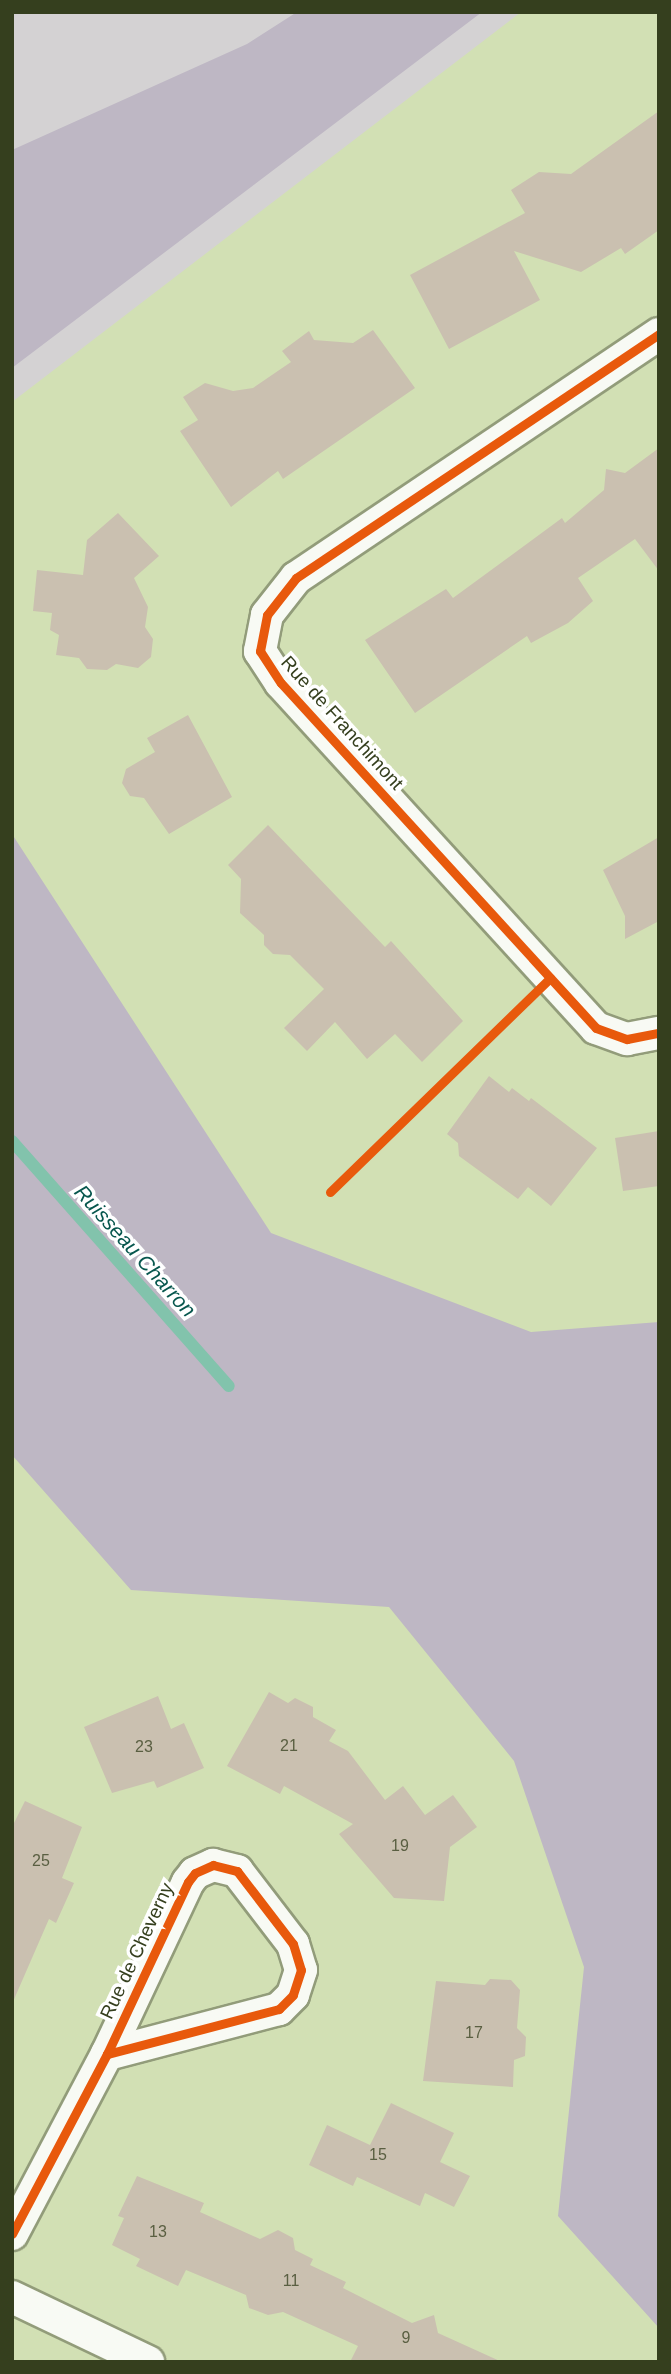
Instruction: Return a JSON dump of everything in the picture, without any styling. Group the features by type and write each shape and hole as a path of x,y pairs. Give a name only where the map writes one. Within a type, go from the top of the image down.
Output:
{"street":[{"name":"Rue de Franchimont","path":"659,334 296,578 267,615 260,651 281,683 596,1028 627,1039 659,1033"},
{"name":"Rue de Cheverny","path":"12,2234 107,2054 188,1882 195,1873 214,1866 237,1871 293,1944 301,1970 293,1995 278,2009 107,2054"},
{"path":"12,2297 148,2362"}],"shaded area":[{"path":"12,12 521,12 12,402"},
{"path":"297,12 482,12 12,368 12,150 247,44"},
{"path":"12,834 271,1233 531,1332 659,1322 659,2328 558,2216 584,1967 514,1761 389,1607 131,1590 12,1455"}],"building":[{"path":"659,111 659,230 625,254 621,248 581,272 514,251 540,300 449,349 410,275 525,213 511,190 539,172 571,174"},
{"path":"373,330 415,388 283,479 278,471 231,507 180,431 198,420 183,397 205,383 233,391 253,388 291,362 282,351 309,331 314,340 353,343"},
{"path":"659,448 659,571 635,539 578,578 593,601 568,623 531,643 527,636 415,713 365,640 446,589 453,598 562,518 565,523 604,490 606,469 625,473"},
{"path":"118,513 159,556 134,578 148,607 145,627 153,639 151,657 138,668 116,664 107,670 87,669 79,658 56,655 59,635 50,630 52,613 33,611 37,570 83,575 87,540"},
{"path":"188,715 232,797 169,834 144,798 130,796 122,783 126,769 155,752 147,738"},
{"path":"268,825 385,947 391,941 463,1021 422,1062 395,1034 367,1059 335,1022 307,1051 284,1028 324,989 290,955 273,954 264,945 264,935 240,913 241,879 228,865"},
{"path":"659,837 659,921 625,939 625,916 603,870"},
{"path":"489,1076 509,1092 512,1088 529,1101 531,1098 597,1148 551,1206 528,1187 518,1199 459,1156 458,1143 447,1134"},
{"path":"659,1131 659,1186 623,1191 615,1138"},
{"path":"269,1692 288,1703 295,1698 313,1707 313,1717 336,1730 329,1741 348,1751 385,1800 403,1786 425,1815 453,1795 477,1827 450,1847 444,1901 394,1898 339,1834 353,1824 284,1786 280,1794 227,1766"},
{"path":"158,1696 171,1729 184,1723 204,1768 157,1788 154,1781 112,1793 84,1727"},
{"path":"25,1801 82,1827 62,1878 74,1883 56,1923 49,1919 12,2004 12,1827"},
{"path":"490,1979 511,1980 520,1990 517,2028 526,2037 525,2056 514,2060 513,2087 423,2081 436,1981 485,1985"},
{"path":"391,2103 454,2133 440,2162 470,2176 454,2207 425,2193 420,2206 357,2177 353,2186 309,2165 327,2125 370,2145"},
{"path":"137,2176 204,2203 200,2212 260,2239 278,2230 293,2238 295,2250 313,2259 310,2265 346,2282 343,2288 412,2323 434,2315 438,2333 502,2362 350,2362 358,2346 283,2312 268,2315 249,2308 246,2295 186,2270 178,2286 136,2266 140,2259 112,2245 124,2218 118,2216"}],"waterway":[{"name":"Ruisseau Charron","path":"12,1141 229,1386"}],"cycle path":[{"path":"659,334 296,578 267,615 260,651 281,683 596,1028 627,1039 659,1033"},
{"path":"330,1192 550,978"},
{"path":"12,2234 107,2054 188,1882 195,1873 213,1865 237,1871 293,1944 301,1970 293,1995 279,2009 107,2054"}]}
